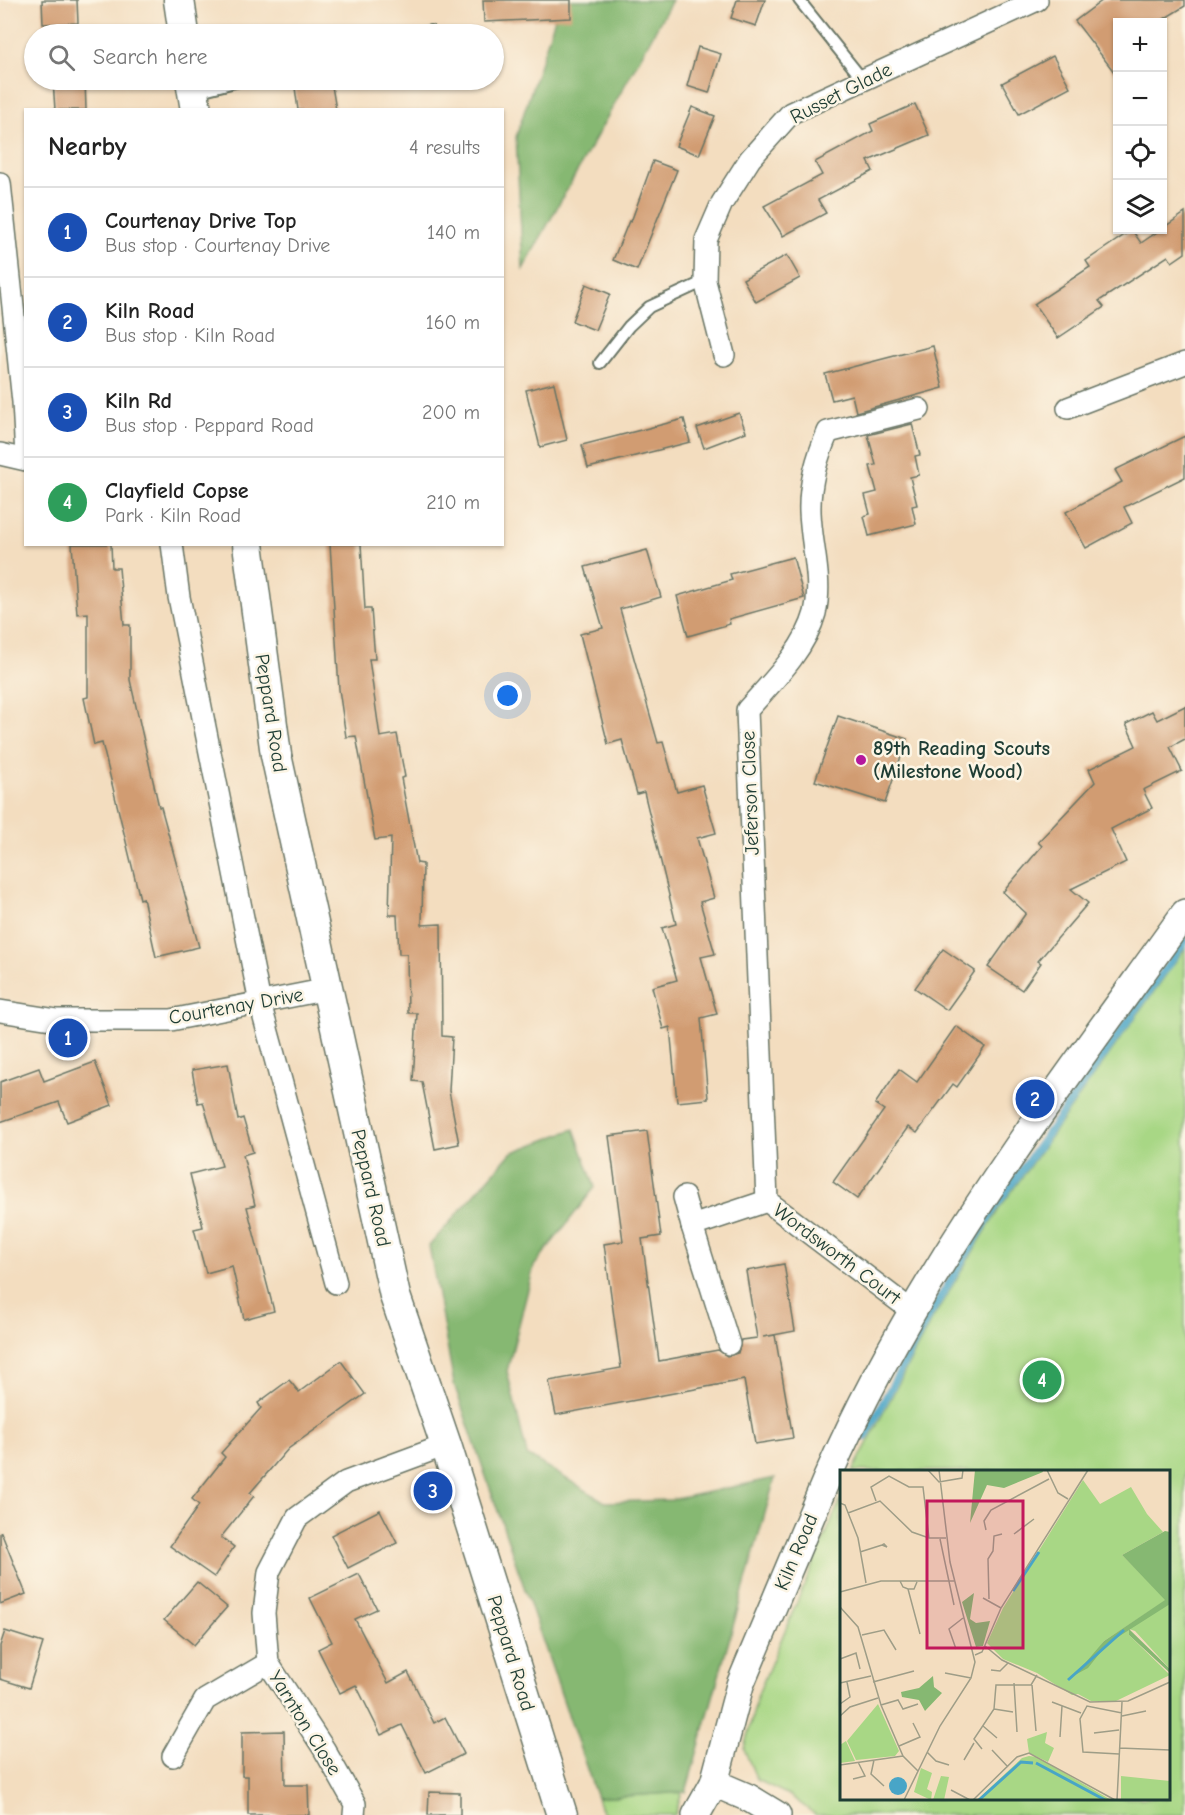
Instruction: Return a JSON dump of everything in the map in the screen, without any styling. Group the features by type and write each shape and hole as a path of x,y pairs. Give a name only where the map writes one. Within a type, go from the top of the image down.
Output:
{"main road":[{"path":"179,0 183,24"},
{"name":"Peppard Road","path":"248,546 276,755 395,1296 446,1445 562,1815"}],"street":[{"name":"Russet Glade","path":"724,355 705,281 706,240 722,203 750,159 791,113 1037,0"},
{"path":"0,183 24,421"},
{"path":"1068,408 1185,363"},
{"name":"Jeferson Close","path":"767,1201 747,710 801,644 815,613 818,583 810,510 817,458 828,432 919,409"},
{"path":"0,454 24,458"},
{"path":"172,546 179,597 260,1003 336,1283"},
{"name":"Kiln Road","path":"696,1815 714,1783 740,1685 842,1444 912,1311 980,1199 1185,913"},
{"name":"Courtenay Drive","path":"0,1011 57,1020 171,1020 328,989"},
{"path":"684,1197 729,1344"},
{"name":"Wordsworth Court","path":"692,1226 767,1201 912,1311"},
{"name":"Yarnton Close","path":"354,1815 355,1804 324,1749 268,1664 264,1613 269,1572 297,1518 346,1482 446,1445"},
{"name":"Yarnton Close","path":"173,1756 205,1700 268,1664"},
{"path":"714,1783 749,1798 777,1815"}],"lane":[{"path":"799,0 863,80"},
{"path":"600,363 629,326 649,308 705,281"}],"green space":[{"path":"561,0 672,0 523,269 516,137"},
{"path":"1185,948 1185,1815 816,1815 789,1795 757,1780 744,1749 758,1694 840,1501 840,1800 1170,1800 1170,1470 854,1470 931,1321 999,1209"},
{"path":"574,1129 595,1187 534,1266 507,1371 527,1455 605,1502 671,1500 775,1478 686,1792 597,1798 454,1384 429,1246 511,1153"},
{"path":"682,1792 675,1815 603,1815 597,1798"}],"building":[{"path":"42,0 77,0 78,23 43,24"},
{"path":"483,0 571,0 571,18 484,22"},
{"path":"737,0 765,0 756,26 731,18"},
{"path":"1103,0 1185,0 1185,6 1166,18 1113,18 1113,70 1075,21"},
{"path":"698,47 721,54 709,93 687,86"},
{"path":"1053,56 1070,87 1019,114 1002,83"},
{"path":"54,90 85,90 86,108 55,108"},
{"path":"295,90 333,90 336,108 298,108"},
{"path":"915,104 929,135 868,161 873,171 818,200 826,213 783,236 764,206 822,175 815,162 873,131 870,124"},
{"path":"692,107 715,116 699,155 676,146"},
{"path":"653,161 677,170 637,270 613,260 629,221 631,222"},
{"path":"1185,213 1185,253 1172,262 1168,256 1099,301 1104,307 1058,338 1034,304 1090,267 1086,261 1126,234 1135,234 1141,243 1154,234 1167,234 1167,225"},
{"path":"787,255 800,278 756,302 743,279"},
{"path":"586,284 610,294 595,330 572,321"},
{"path":"933,346 943,388 856,412 852,395 832,400 825,374"},
{"path":"554,383 567,440 540,447 526,390"},
{"path":"739,413 746,432 704,448 697,428"},
{"path":"684,419 690,442 588,468 582,445"},
{"path":"912,424 920,455 915,456 919,475 910,477 917,505 912,506 916,524 869,536 864,516 870,514 865,495 877,492 870,466 876,465 868,435"},
{"path":"1185,436 1185,477 1124,507 1132,523 1086,548 1066,512 1122,482 1115,470"},
{"path":"72,546 111,546 112,568 119,568 124,625 130,625 130,680 159,807 161,807 199,947 156,957 143,898 140,899 102,743 94,745 84,698 88,697 88,613 77,614"},
{"path":"330,546 361,546 365,609 371,609 375,659 369,659 380,737 397,734 405,777 401,778 417,863 423,864 422,925 441,924 442,1036 452,1037 449,1091 459,1144 435,1149 422,1082 413,1081 417,1013 408,1013 407,954 399,954 397,915 389,915 391,838 375,840 356,736 346,737 339,689"},
{"path":"647,550 661,597 620,609 658,743 663,742 677,792 702,785 716,833 697,838 714,898 700,902 715,954 701,957 717,1014 701,1018 708,1099 677,1102 670,1027 663,1029 652,987 677,980 662,928 676,924 644,792 637,794 622,740 608,744 580,634 603,628 585,567"},
{"path":"793,557 804,598 729,619 730,624 688,636 677,596 732,580 730,574"},
{"path":"1185,706 1185,739 1170,747 1182,771 1143,790 1152,808 1111,829 1126,862 1071,889 1088,903 1038,961 1041,963 1022,990 988,967 1026,913 1003,892 1042,846 1038,842 1095,782 1089,769 1136,746 1126,724 1152,711 1157,720"},
{"name":"89th Reading Scouts (Milestone Wood)","path":"838,716 907,739 885,803 815,781"},
{"path":"943,949 975,971 947,1010 915,988"},
{"path":"956,1026 985,1047 957,1087 953,1084 917,1133 908,1127 857,1199 833,1182 884,1110 875,1104 899,1069 917,1082"},
{"path":"95,1062 112,1105 67,1122 59,1102 0,1122 0,1082 39,1068 44,1081"},
{"path":"228,1064 238,1120 243,1118 253,1152 243,1155 255,1205 247,1207 274,1311 244,1319 232,1266 206,1273 194,1229 203,1227 190,1174 222,1166 203,1102 198,1103 192,1070"},
{"path":"647,1131 661,1236 642,1239 659,1361 718,1350 727,1356 738,1353 741,1340 757,1338 746,1271 784,1264 795,1331 763,1337 775,1335 793,1438 755,1444 744,1380 556,1415 549,1381 621,1368 604,1244 623,1241 609,1136"},
{"path":"341,1361 365,1394 288,1449 250,1493 254,1496 221,1537 234,1547 214,1577 170,1546 199,1505 192,1499 225,1457 221,1453 261,1408 258,1403 289,1380 299,1392"},
{"path":"380,1510 397,1543 348,1568 331,1535"},
{"path":"0,1533 26,1594 0,1604"},
{"path":"359,1574 377,1609 355,1619 388,1683 408,1672 434,1723 445,1717 464,1754 426,1773 402,1725 381,1735 356,1685 340,1693 318,1649 332,1642 310,1598"},
{"path":"197,1582 227,1607 194,1645 164,1620"},
{"path":"5,1631 43,1643 29,1688 0,1679 0,1646"},
{"path":"284,1731 285,1785 308,1785 309,1815 248,1815 248,1776 242,1776 242,1732"},
{"path":"429,1792 460,1793 460,1815 428,1815"}],"waterway":[{"path":"865,1437 927,1319 995,1207 1185,941"}],"place":[{"name":"89th Reading Scouts (Milestone Wood)","path":"861,760"},
{"name":"Courtenay Drive Top","path":"68,1038"},
{"name":"Kiln Road","path":"1035,1099"},
{"name":"Clayfield Copse","path":"1042,1380"},
{"name":"Kiln Rd","path":"433,1491"}]}
